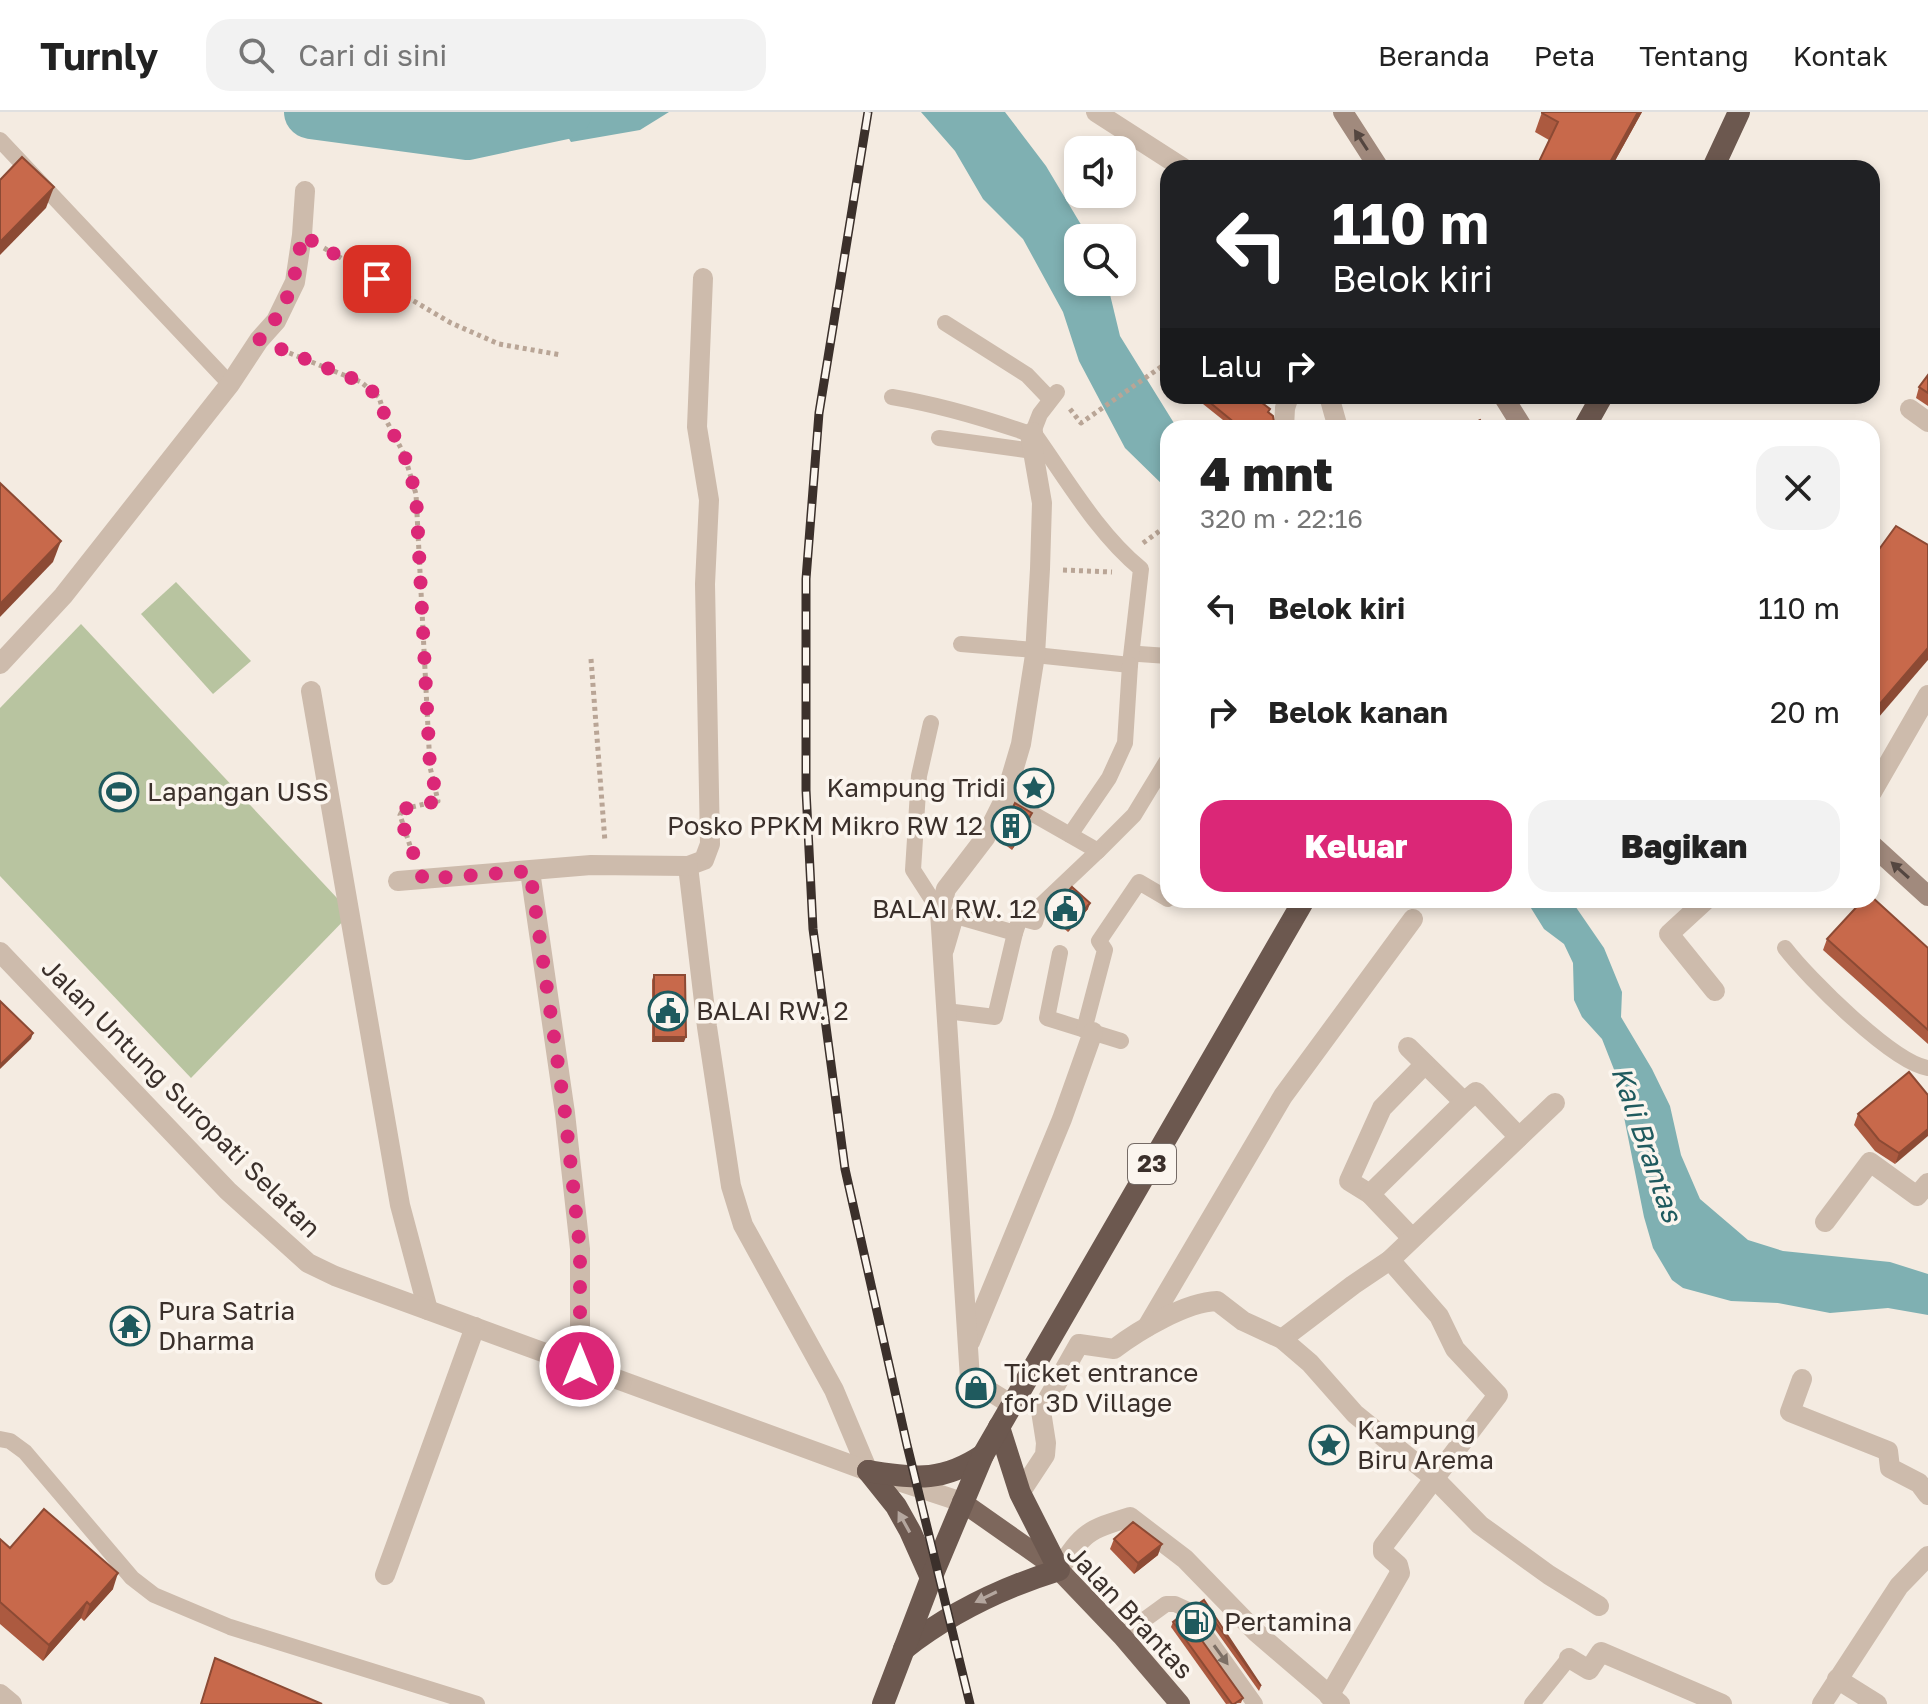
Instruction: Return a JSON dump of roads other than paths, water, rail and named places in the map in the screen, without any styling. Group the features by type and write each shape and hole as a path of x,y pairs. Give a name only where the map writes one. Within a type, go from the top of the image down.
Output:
{"highway":[{"path":"1717,160 1739,112"},
{"name":"23","path":"883,1704 931,1578 983,1455 1299,908"},
{"path":"904,1649 934,1625 984,1597 1059,1570 1020,1493 999,1427"},
{"path":"868,1471 906,1476 942,1476 983,1455"},
{"path":"868,1471 896,1506 931,1578"}],"main road":[{"path":"1343,112 1374,160"},
{"path":"1880,852 1928,896"},
{"name":"Jalan Brantas","path":"962,1502 1059,1570 1122,1636 1180,1704"}],"street":[{"path":"1096,112 1171,160"},
{"path":"0,664 63,596 276,321 295,282 305,191"},
{"path":"398,881 562,866 688,866 704,860 710,844 705,584 709,500 697,427 703,278"},
{"path":"1910,409 1928,422"},
{"path":"1012,1405 970,1379 940,912 946,889 985,838 1005,798 1021,744 1035,653 1040,569 1042,503 1032,439"},
{"path":"311,691 400,1205 428,1310"},
{"path":"1880,778 1928,695"},
{"path":"688,866 707,1027 734,1196 743,1225 834,1390 868,1471"},
{"path":"530,871 565,1113 580,1249 580,1366"},
{"path":"1697,908 1669,934 1715,991"},
{"path":"1147,1327 1283,1096 1413,919"},
{"name":"Jalan Untung Suropati Selatan","path":"0,952 217,1179 308,1263 335,1276 580,1366 962,1502"},
{"path":"968,1345 1062,1119 1088,1031"},
{"path":"1408,1047 1464,1102"},
{"path":"1412,1238 1370,1194 1349,1181 1382,1108 1425,1064"},
{"path":"1370,1194 1476,1092 1519,1137"},
{"path":"1282,1339 1390,1260 1555,1103"},
{"path":"1825,1222 1870,1162 1917,1196 1928,1183"},
{"path":"1059,1570 1078,1539 1093,1529 1130,1517 1185,1559 1257,1633 1334,1700 1400,1573 1398,1565 1383,1552 1383,1546 1498,1395 1455,1349 1439,1316 1390,1260"},
{"path":"1020,1493 1045,1455 1041,1411 1079,1344 1114,1349 1147,1327 1198,1304 1217,1301 1243,1321 1282,1339 1310,1363 1355,1414 1434,1478 1480,1525 1549,1575 1599,1606"},
{"path":"385,1575 475,1327"},
{"path":"1802,1379 1790,1412 1888,1451 1890,1468 1919,1483 1928,1495"},
{"path":"1822,1704 1899,1586 1928,1556"},
{"path":"1569,1658 1589,1670 1601,1652 1682,1696 1722,1704"},
{"path":"1837,1679 1877,1704"},
{"path":"0,1694 12,1704"}],"lane":[{"path":"0,140 230,384"},
{"path":"945,323 1027,375 1054,396 1032,439"},
{"path":"892,397 945,407 1032,439 1120,549 1141,569 1125,743 1109,778 1070,835"},
{"path":"939,438 1032,439"},
{"path":"961,644 1135,660 1160,657"},
{"path":"931,723 919,776 913,870 940,912"},
{"path":"946,1011 995,1017 1020,918 1035,922 1040,906 1134,815 1160,772"},
{"path":"1005,798 1098,851"},
{"path":"1088,1031 1105,950 1099,941 1139,882 1160,894"},
{"path":"943,959 956,916 1015,933"},
{"path":"1785,948 1802,970 1870,1033 1918,1066 1928,1068"},
{"path":"1060,953 1047,1018 1121,1041"},
{"path":"0,1439 10,1441 25,1452 132,1578 154,1595 230,1627 477,1704"},
{"path":"1122,1636 1166,1604 1188,1610 1255,1704"},
{"path":"1532,1704 1569,1658"}],"water":[{"path":"553,112 669,112 640,130 571,142"},
{"path":"921,112 1005,112 1046,166 1064,196 1064,208 1071,208 1081,224 1064,224 1064,296 1110,296 1120,336 1172,420 1160,420 1160,482 1125,448 1079,361 1063,312 1023,239 983,199 955,151"},
{"path":"1531,908 1576,908 1604,948 1622,992 1621,1017 1670,1106 1681,1155 1700,1199 1748,1240 1783,1251 1890,1262 1928,1274 1928,1315 1888,1308 1830,1313 1778,1303 1731,1301 1683,1288 1672,1280 1653,1248 1644,1217 1615,1072 1602,1039 1582,1017 1574,1000 1573,963 1564,944 1544,929"}],"waterway":[{"name":"Kali Brantas","path":"311,112 467,133 565,112"}],"railway":[{"path":"868,112 819,413 806,579 806,790 813,929 845,1169 907,1445 970,1704"}],"place":[{"name":"Kampung Tridi","path":"1034,788"},
{"name":"Lapangan USS","path":"119,792"},
{"name":"Posko PPKM Mikro RW 12","path":"1011,826"},
{"name":"BALAI RW. 12","path":"1065,909"},
{"name":"BALAI RW. 2","path":"668,1011"},
{"name":"Pura Satria Dharma","path":"130,1326"},
{"name":"Ticket entrance for 3D Village","path":"976,1388"},
{"name":"Kampung Biru Arema","path":"1329,1445"},
{"name":"Pertamina","path":"1196,1622"}]}
